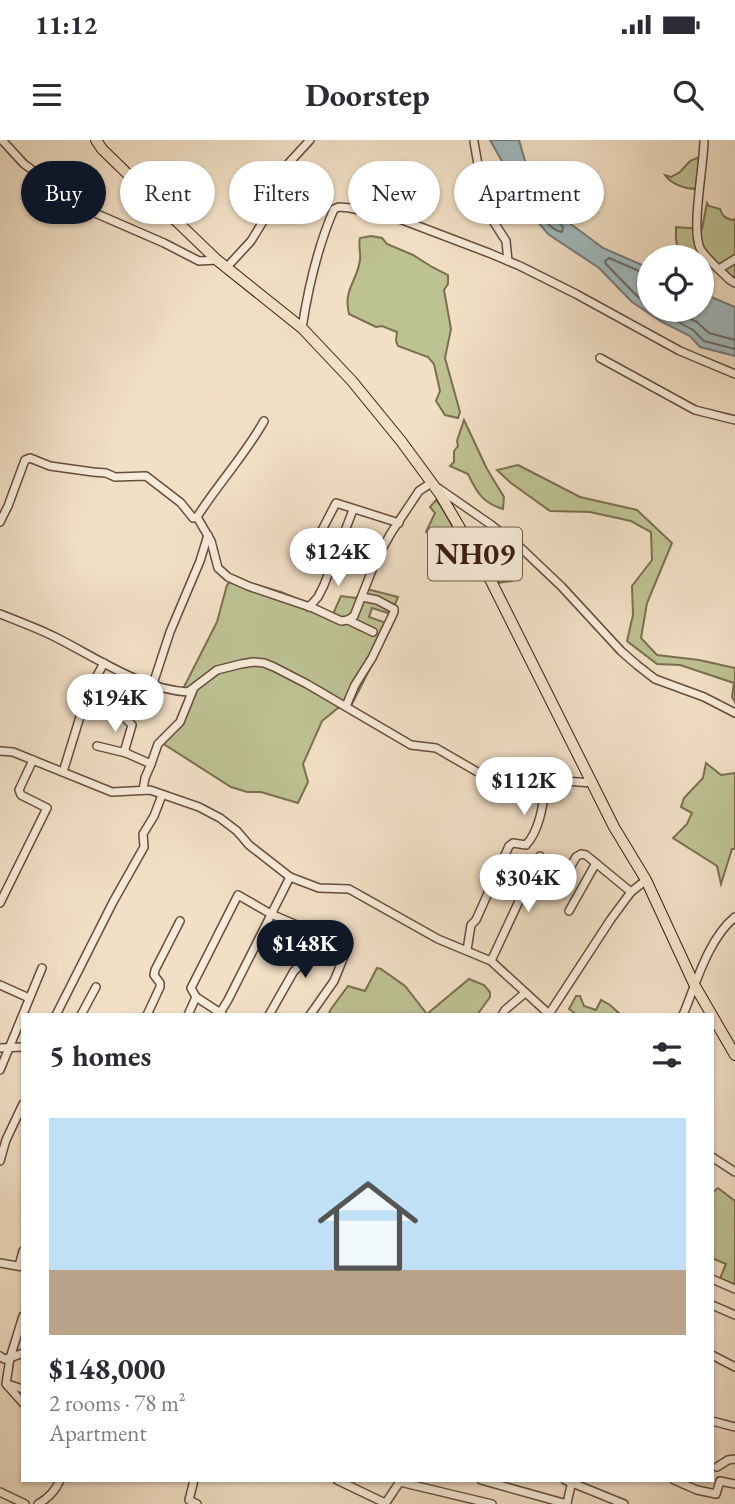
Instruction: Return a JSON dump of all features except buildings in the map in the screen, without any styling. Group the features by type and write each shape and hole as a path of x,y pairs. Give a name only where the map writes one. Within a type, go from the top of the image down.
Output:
{"main road":[{"name":"NH09","path":"96,140 102,149 217,260 302,328 360,391 440,494 491,581 614,827 646,880 695,986 711,1013"},
{"name":"NH09","path":"714,1019 735,1055"}],"street":[{"path":"2,140 24,164 88,210 199,261 217,260"},
{"path":"227,267 251,241 281,192 288,165 310,140"},
{"path":"704,140 697,218 698,241 701,250 735,284"},
{"path":"474,142 486,209 506,241 508,261"},
{"path":"302,328 307,295 328,222 334,209 350,208 397,218 508,261 680,351 735,374"},
{"path":"719,269 735,259"},
{"path":"600,358 695,410 735,420"},
{"path":"197,517 246,451 264,421"},
{"path":"0,522 25,460 30,458 50,466 106,472 115,477 146,476 181,503 193,518 197,517"},
{"path":"197,517 211,541 218,568 229,577 341,621 354,616 376,560 391,533 419,491 432,484 521,548 561,586 621,651 646,672 735,713"},
{"path":"322,530 336,503 398,523"},
{"path":"309,607 324,584 353,510"},
{"path":"153,684 208,535"},
{"path":"346,706 394,611 385,603 362,597"},
{"path":"0,614 53,636 162,689 188,692 217,670 253,662 274,667 411,745 436,748 481,774 503,783 530,788 564,780 594,783"},
{"path":"348,620 373,632"},
{"path":"63,772 88,694 104,663"},
{"path":"126,753 132,725 122,710 127,695 138,679"},
{"path":"143,790 158,744 180,722 194,689"},
{"path":"97,746 126,753 151,764"},
{"path":"0,751 13,752 112,792 150,790 199,807 237,831 249,845 290,877 319,888 349,889 438,939 491,961 549,1013"},
{"path":"0,903 47,808 20,795 21,784 33,760"},
{"path":"467,950 471,925 476,920 509,846 513,843 526,845 531,837 541,810 546,784"},
{"path":"57,1013 113,902 144,848 143,834 154,816 162,794"},
{"path":"561,884 576,857 581,854 586,855 631,892"},
{"path":"491,961 540,856"},
{"path":"569,912 596,863"},
{"path":"222,1013 290,877"},
{"path":"551,1013 611,919 631,892 646,880"},
{"path":"220,1013 196,997 191,988 238,895 271,914 318,934 345,954 334,981 311,1013"},
{"path":"684,1013 714,942 735,917"},
{"path":"148,1013 160,987 154,975 155,970 180,921"},
{"path":"270,1013 294,971 306,960 318,934"},
{"path":"23,1013 42,968"},
{"path":"0,985 29,998"},
{"path":"82,1013 96,987"},
{"path":"503,1013 525,993"},
{"path":"189,1013 196,997"},
{"path":"0,1070 21,1018"},
{"path":"0,1048 21,1047"},
{"path":"0,1161 6,1140 21,1108"},
{"path":"714,1158 735,1172"},
{"path":"0,1263 21,1266"},
{"path":"714,1280 735,1289"},
{"path":"714,1307 735,1315"},
{"path":"6,1384 10,1358 21,1322"},
{"path":"0,1356 4,1359 21,1354"},
{"path":"714,1356 735,1367"},
{"path":"6,1384 21,1388"},
{"path":"6,1384 21,1401"},
{"path":"714,1422 735,1427"},
{"path":"679,1482 716,1494 720,1481 715,1466 735,1459"},
{"path":"720,1481 735,1484"},
{"path":"38,1504 45,1500 60,1482"},
{"path":"193,1482 188,1500 197,1504"},
{"path":"341,1482 385,1504 399,1482"},
{"path":"404,1482 492,1504"},
{"path":"488,1482 567,1503 570,1482"},
{"path":"572,1482 624,1504"},
{"path":"0,1492 21,1503"}],"green space":[{"path":"699,157 696,189 679,185 665,175 671,177"},
{"path":"707,203 720,209 726,217 735,219 735,277 714,269 714,245 677,245 676,227 702,229"},
{"path":"360,238 382,238 387,244 448,275 448,284 444,290 451,329 445,358 460,412 458,418 445,415 436,401 440,391 434,364 428,357 398,346 397,332 382,326 376,327 349,314 348,298 360,260"},
{"path":"464,420 487,469 504,497 503,509 490,504 481,496 468,474 450,466 454,462 454,451 458,446"},
{"path":"518,465 580,497 637,510 672,543 647,603 641,638 657,655 735,668 735,702 732,697 734,683 680,665 657,664 627,641 633,615 632,586 652,560 651,532 631,521 590,512 550,511 497,470"},
{"path":"436,500 466,550 426,532 435,513 430,507"},
{"path":"496,534 507,544 499,550 495,561 501,568 508,563 517,572 512,581 498,583 477,547 483,537 491,540"},
{"path":"235,576 333,614 341,596 356,598 367,589 398,597 391,614 372,608 369,617 392,625 351,706 338,708 322,721 303,764 308,782 298,803 261,792 247,792 231,787 162,743 193,699 184,687 217,622 227,585"},
{"path":"706,763 721,775 735,773 735,849 732,849 721,884 717,866 673,838 687,824 692,813 681,807 684,798 703,778"},
{"path":"377,968 381,969 405,986 426,1013 329,1013 348,986 365,991"},
{"path":"469,979 484,985 490,992 490,997 478,1013 428,1013"},
{"path":"576,996 580,996 584,1006 596,1010 601,1000 619,1013 574,1013 569,1009"},
{"path":"718,1188 735,1201 735,1288 719,1281 726,1264 714,1259 714,1191"}],"water":[{"path":"490,140 519,140 525,161 502,161"},
{"path":"540,224 571,224 603,248 637,263 637,305 599,268 548,234"},
{"path":"714,298 735,307 735,356 700,347 690,336 662,322 714,322"}]}
